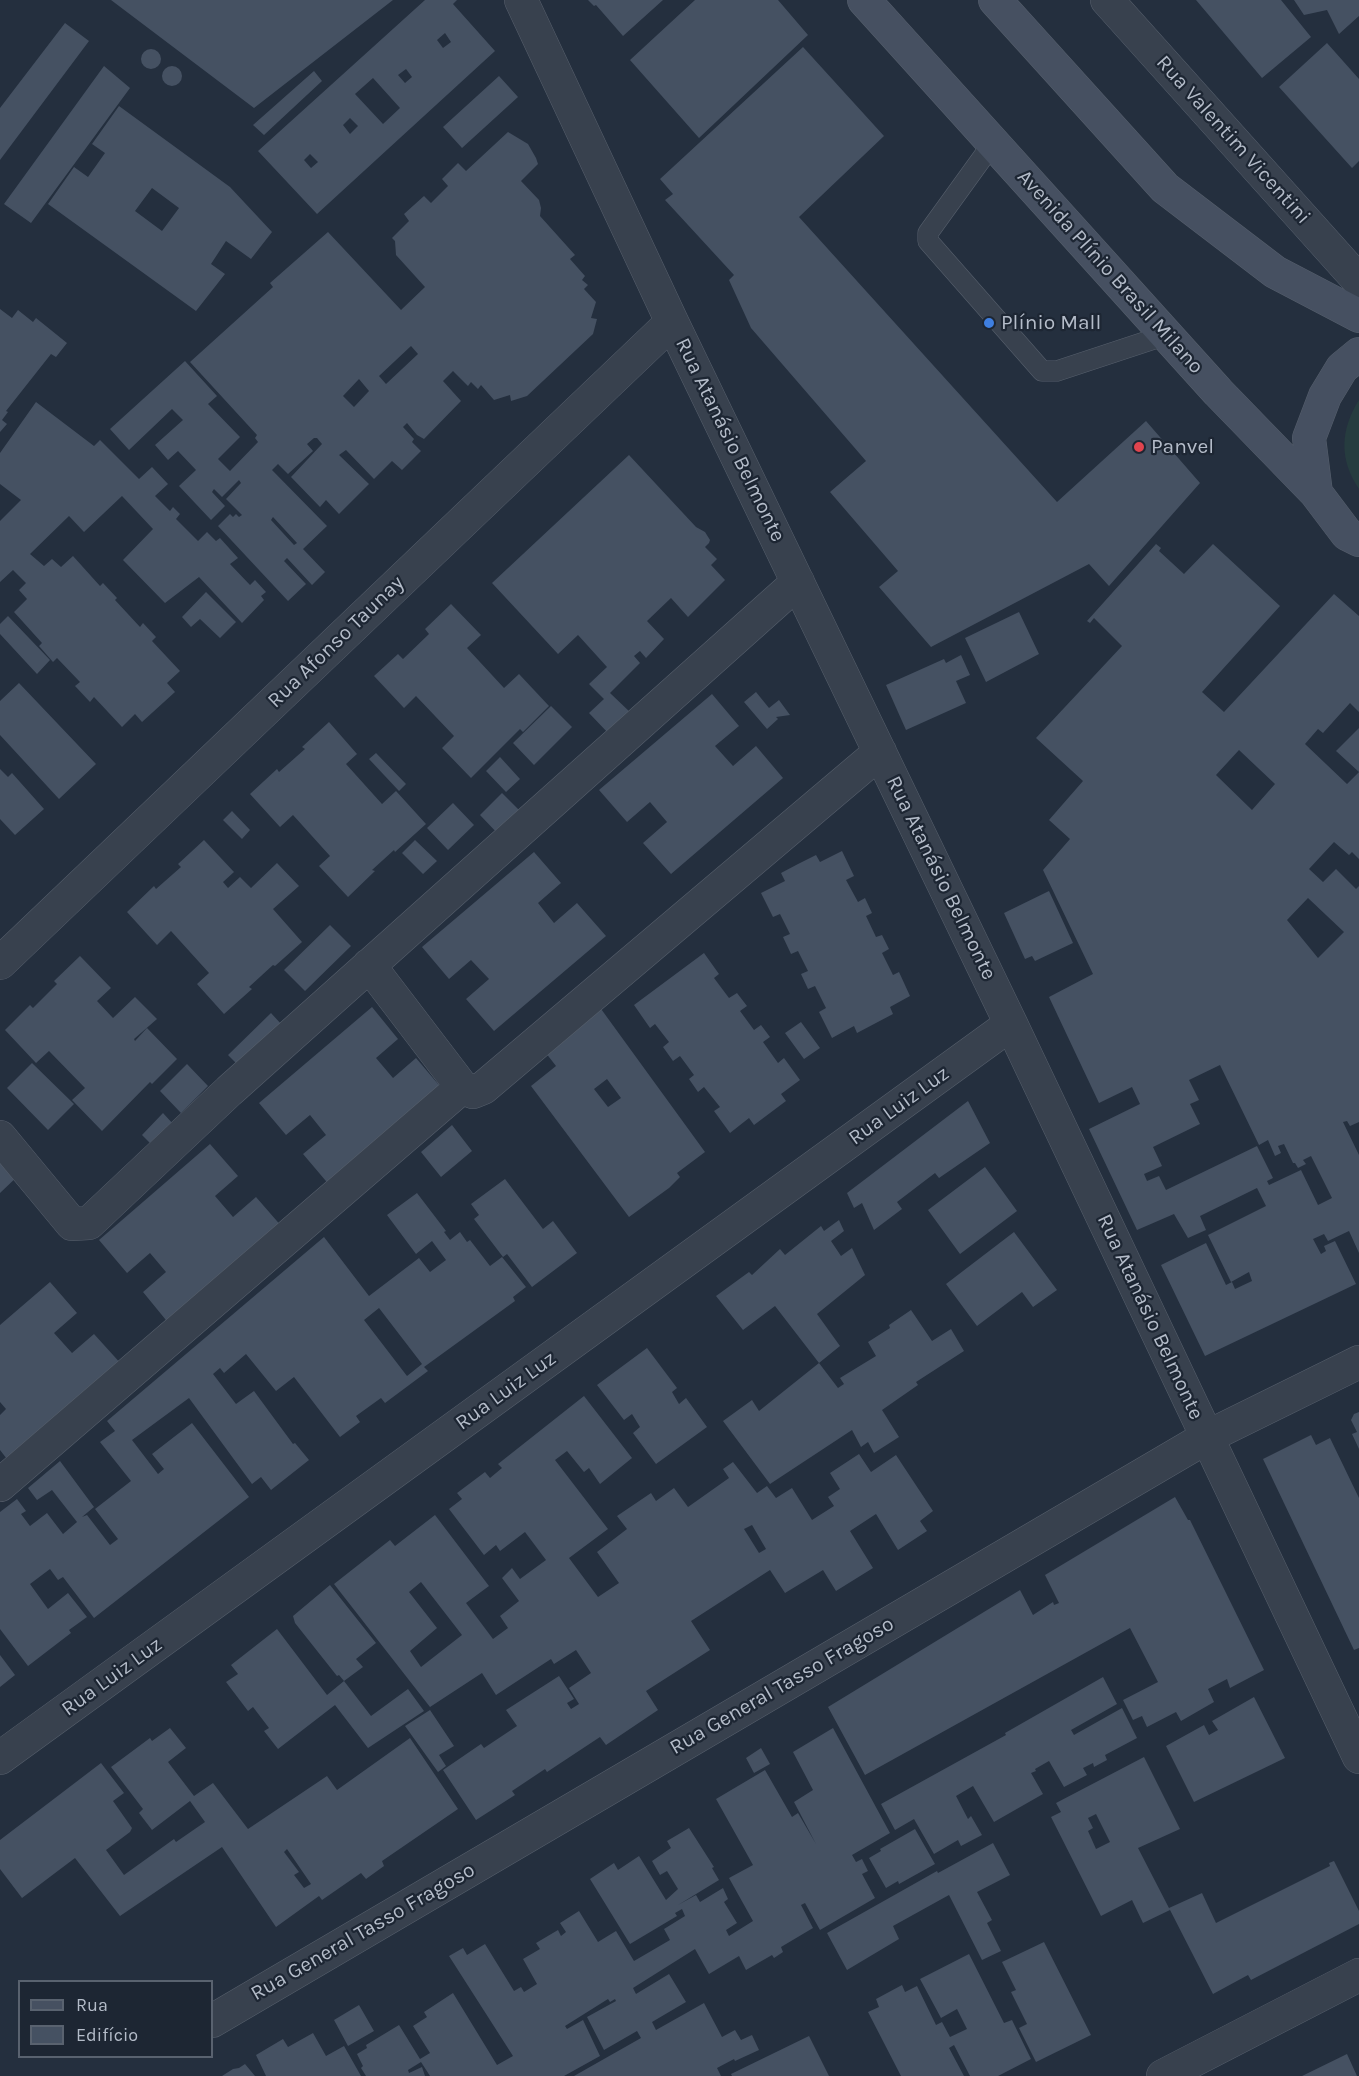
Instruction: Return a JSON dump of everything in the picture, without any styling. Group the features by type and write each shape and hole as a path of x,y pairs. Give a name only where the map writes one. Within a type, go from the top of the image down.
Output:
{"main road":[{"name":"Avenida Plínio Brasil Milano","path":"864,0 1218,392 1316,493 1347,534 1359,540"},
{"path":"995,0 1165,188 1275,272 1359,316"},
{"path":"1316,493 1309,438 1325,396 1342,368 1359,354"}],"street":[{"name":"Rua Atanásio Belmonte","path":"521,0 672,322 1011,1024 1359,1757"},
{"name":"Rua Valentim Vicentini","path":"1107,0 1359,281"},
{"name":"Rua Afonso Taunay","path":"0,963 672,322"},
{"path":"0,1137 72,1224 88,1223 229,1090 798,582"},
{"path":"369,965 462,1087 473,1092 483,1088 880,752"},
{"name":"Rua Luiz Luz","path":"0,1758 1011,1024"},
{"path":"0,1485 462,1087"},
{"name":"Rua General Tasso Fragoso","path":"213,2020 1207,1437 1359,1362"},
{"path":"1164,2076 1359,1975"}],"lane":[{"path":"993,143 928,233 928,241 1042,371 1057,371 1166,335"}],"green space":[{"path":"1359,400 1359,489 1348,467 1344,445 1348,422"}],"building":[{"path":"111,0 393,0 254,108"},
{"path":"425,0 457,0 453,4 495,51 317,214 258,151","holes":["445,33 451,42 443,48 437,40","406,69 412,77 405,83 398,75","373,78 400,108 383,124 355,94","350,118 358,126 350,134 343,125","310,154 318,162 311,168 304,160"]},
{"path":"588,0 663,0 623,36 596,5 594,6"},
{"path":"695,0 778,0 808,35 699,138 630,60"},
{"path":"1196,0 1281,0 1311,37 1262,78"},
{"path":"1294,0 1359,0 1359,16 1339,34 1327,10 1304,15"},
{"path":"65,23 89,41 0,160 0,108"},
{"path":"1327,43 1359,79 1359,161 1352,168 1279,87"},
{"path":"803,47 884,136 799,217 1057,502 1146,421 1200,483 1109,586 1089,564 931,647 879,587 898,571 830,492 866,461 751,328 729,280 734,275 665,200 673,194 660,179"},
{"path":"147,49 155,49 161,55 161,63 155,69 147,69 141,63 141,55"},
{"path":"104,66 130,88 31,223 4,204"},
{"path":"168,66 176,66 182,72 182,80 176,86 168,86 162,80 162,72"},
{"path":"314,71 322,81 264,135 253,125"},
{"path":"499,76 518,97 462,148 443,127"},
{"path":"119,106 230,187 272,232 251,259 226,241 211,264 225,274 196,311 48,204 74,167 88,177 105,153 92,144","holes":["152,188 179,208 162,231 135,211"]},
{"path":"508,132 528,144 538,164 521,181 539,200 540,216 575,255 570,259 585,276 582,280 588,285 584,289 596,302 591,318 597,319 593,334 527,396 511,401 510,395 494,400 481,385 478,389 471,382 468,386 453,371 443,381 461,401 424,439 417,435 407,423 403,427 421,451 402,470 392,461 374,479 346,450 339,455 369,484 339,514 326,500 320,507 291,477 322,444 317,438 307,444 313,451 288,474 278,464 272,470 327,526 303,549 325,572 312,585 287,558 284,561 306,584 288,601 218,526 230,514 233,517 236,514 239,517 242,515 226,499 241,483 239,480 222,497 214,489 212,492 225,506 211,520 179,486 196,470 178,451 168,460 155,445 183,420 172,409 129,450 110,429 185,361 217,396 208,404 240,437 218,459 230,471 258,442 255,438 257,435 190,362 273,287 270,283 328,232 401,310 425,287 396,255 395,241 392,238 409,221 404,214 424,196 431,203 448,186 442,179 458,163 466,171","holes":["411,346 418,354 386,384 379,376","359,379 369,391 354,407 343,396","273,517 297,543 294,545 271,520"]},
{"path":"0,309 12,318 18,310 33,322 36,318 67,343 56,357 51,354 6,411 8,412 2,420 7,424 0,432"},
{"path":"36,402 94,446 100,440 139,479 152,467 168,484 155,496 170,511 173,507 180,514 176,519 198,541 207,532 216,541 220,538 238,558 230,564 250,585 255,580 266,592 261,596 264,600 242,623 199,577 165,603 123,560 153,529 122,496 84,532 69,516 30,554 44,566 52,559 61,567 73,556 100,586 103,583 140,627 143,623 156,637 152,641 180,671 167,683 175,692 142,722 135,714 122,727 94,697 90,702 75,686 80,682 57,658 53,662 39,646 42,643 14,612 27,599 19,590 26,583 13,570 0,582 0,521 21,500 0,484 0,453"},
{"path":"629,455 696,527 705,532 710,540 705,547 717,559 711,565 725,580 688,617 671,598 647,621 664,639 646,658 640,651 634,656 640,663 610,693 631,713 609,734 589,713 604,699 589,684 607,667 578,635 558,654 492,583"},
{"path":"1156,544 1161,548 1159,551 1184,574 1213,544 1280,606 1202,692 1224,712 1334,594 1359,616 1359,712 1350,703 1323,733 1318,729 1305,744 1347,784 1359,772 1359,859 1352,852 1349,855 1334,842 1309,869 1323,882 1336,869 1356,889 1359,886 1359,1122 1350,1126 1347,1121 1343,1122 1359,1155 1359,1253 1349,1231 1328,1241 1324,1234 1313,1239 1321,1254 1326,1251 1324,1246 1335,1241 1356,1284 1205,1356 1161,1265 1206,1243 1226,1285 1232,1282 1235,1289 1252,1281 1249,1272 1231,1282 1208,1235 1266,1206 1257,1188 1200,1216 1206,1230 1188,1238 1174,1214 1137,1230 1089,1129 1140,1104 1132,1087 1099,1103 1049,997 1093,974 1043,870 1070,839 1049,820 1083,781 1036,738 1122,646 1094,618 1090,623 1087,621","holes":["1239,750 1275,784 1252,810 1216,775","1308,898 1344,932 1318,958 1287,920","1220,1065 1259,1145 1268,1140 1275,1156 1281,1153 1278,1146 1284,1144 1298,1168 1306,1164 1303,1160 1311,1156 1332,1198 1318,1205 1301,1170 1269,1185 1267,1181 1273,1178 1257,1146 1166,1190 1159,1176 1147,1181 1144,1174 1162,1166 1153,1147 1200,1124 1190,1104 1199,1100 1189,1080"]},
{"path":"206,592 236,622 220,638 200,619 191,627 182,617"},
{"path":"451,604 481,635 467,648 504,688 519,674 549,706 523,732 520,729 471,778 442,748 454,736 416,696 404,708 374,676 398,654 403,659 429,634 425,629"},
{"path":"1019,612 1039,654 986,682 965,638"},
{"path":"8,616 50,660 37,674 0,634 0,624"},
{"path":"961,655 970,675 956,681 966,703 906,730 886,685 944,659 946,663"},
{"path":"19,683 96,764 59,799 0,735 0,701"},
{"path":"756,692 769,708 779,700 790,715 776,717 778,719 767,729 744,702"},
{"path":"712,694 739,726 715,746 733,766 756,746 783,778 671,874 643,843 667,822 650,802 627,822 599,790"},
{"path":"551,706 572,727 534,765 513,743"},
{"path":"329,722 357,754 346,764 382,804 396,791 426,824 372,870 375,871 348,897 319,866 330,856 293,815 280,827 250,794 277,769 279,772 305,749 302,747"},
{"path":"1359,728 1359,772 1336,751"},
{"path":"376,753 406,784 399,791 369,759"},
{"path":"500,757 520,779 506,792 486,771"},
{"path":"0,769 8,777 12,773 44,809 15,835 0,819"},
{"path":"502,793 523,814 500,836 480,815"},
{"path":"453,803 474,825 448,850 427,828"},
{"path":"232,811 250,830 242,839 223,820"},
{"path":"204,840 234,872 223,882 228,888 240,877 251,888 277,863 299,886 273,909 302,942 249,987 252,989 224,1014 197,984 209,973 171,931 157,945 127,912 154,886 156,889 181,867 178,864"},
{"path":"415,840 437,861 423,874 402,853"},
{"path":"842,851 854,876 846,880 858,902 865,898 872,913 866,916 876,937 882,935 889,949 882,953 893,975 899,972 910,996 890,1007 893,1014 857,1033 854,1026 832,1038 819,1012 826,1008 815,986 808,989 801,974 808,971 798,951 791,954 783,937 790,934 780,914 773,917 761,893 785,881 781,873 798,864 816,855 820,862"},
{"path":"534,852 561,883 538,903 554,923 577,903 606,936 494,1031 466,999 489,979 471,960 449,979 422,947"},
{"path":"1049,891 1073,943 1035,961 1032,956 1025,959 1004,913"},
{"path":"330,925 351,946 305,991 284,970"},
{"path":"704,953 719,974 714,978 729,998 737,993 747,1006 740,1011 754,1030 761,1025 770,1037 763,1042 778,1063 784,1058 800,1080 781,1094 786,1101 754,1125 749,1118 730,1133 714,1111 720,1107 704,1087 698,1092 689,1079 694,1075 680,1056 673,1061 663,1047 669,1042 655,1024 650,1028 634,1005"},
{"path":"80,956 111,988 97,1001 113,1018 135,997 157,1019 134,1039 135,1041 147,1028 177,1059 152,1084 150,1082 102,1131 72,1100 85,1088 49,1051 36,1063 5,1030 30,1005 33,1008 57,984 54,981"},
{"path":"596,1002 705,1152 677,1173 680,1177 669,1188 629,1217 531,1086 556,1066 542,1048","holes":["607,1079 621,1098 608,1107 594,1089"]},
{"path":"372,1007 398,1039 376,1058 393,1078 416,1058 444,1091 331,1187 303,1154 326,1135 310,1115 286,1135 259,1103"},
{"path":"271,1013 282,1025 239,1066 228,1055"},
{"path":"801,1022 820,1048 804,1059 785,1033"},
{"path":"32,1063 74,1104 48,1130 7,1088"},
{"path":"187,1064 208,1086 181,1113 160,1091"},
{"path":"968,1101 990,1143 939,1178 935,1173 897,1202 902,1209 874,1230 862,1203 854,1208 847,1193"},
{"path":"163,1113 174,1125 153,1146 142,1135"},
{"path":"452,1125 472,1151 441,1177 421,1152"},
{"path":"210,1144 238,1176 215,1196 233,1217 256,1197 283,1228 170,1325 143,1292 166,1272 150,1253 127,1273 99,1240"},
{"path":"0,1154 20,1174 0,1193"},
{"path":"985,1167 1017,1211 960,1254 928,1210"},
{"path":"505,1179 543,1229 553,1221 577,1253 532,1287 507,1254 503,1257 474,1219 479,1215 471,1204"},
{"path":"417,1193 446,1231 444,1232 450,1240 460,1232 467,1242 470,1240 490,1266 502,1257 526,1287 513,1297 515,1301 424,1367 428,1371 385,1403 381,1398 356,1416 360,1422 340,1437 294,1377 276,1391 246,1354 224,1373 220,1368 213,1374 236,1404 254,1391 293,1444 295,1443 309,1460 271,1490 261,1477 252,1484 189,1398 132,1440 158,1474 164,1469 152,1454 192,1423 249,1497 94,1618 63,1577 58,1580 50,1569 30,1584 48,1609 68,1593 87,1617 69,1630 71,1633 28,1666 0,1629 0,1512 17,1499 26,1511 21,1514 30,1526 47,1513 63,1534 77,1522 52,1490 37,1500 28,1488 60,1461 94,1507 82,1517 87,1515 110,1545 118,1539 95,1509 131,1481 100,1442 115,1431 107,1421 324,1237 369,1296 419,1258 430,1272 446,1260 432,1241 416,1254 387,1215","holes":["379,1308 422,1364 407,1376 364,1320"]},
{"path":"839,1220 844,1231 831,1241 841,1256 852,1248 865,1275 817,1314 840,1346 819,1363 775,1306 743,1330 716,1296 749,1272 752,1275 780,1249 785,1255 821,1226 824,1231"},
{"path":"1014,1232 1057,1290 1033,1307 1022,1292 977,1326 946,1284"},
{"path":"50,1282 77,1313 54,1333 72,1353 94,1334 123,1366 10,1463 0,1450 0,1415 6,1409 0,1402 0,1325"},
{"path":"911,1310 932,1341 951,1329 964,1351 916,1382 918,1385 882,1410 899,1437 874,1453 868,1442 861,1447 852,1430 770,1484 723,1421 752,1400 759,1411 819,1363 838,1388 844,1384 840,1378 876,1356 868,1342 890,1328 889,1325"},
{"path":"647,1348 677,1388 672,1392 679,1404 686,1398 707,1427 656,1464 633,1433 640,1427 632,1414 624,1420 597,1385"},
{"path":"584,1396 632,1458 600,1484 589,1468 584,1472 567,1451 555,1460 608,1529 569,1558 598,1597 619,1583 597,1552 627,1529 617,1516 651,1493 656,1501 674,1488 688,1507 729,1478 723,1469 733,1462 757,1493 767,1486 776,1498 792,1488 812,1520 834,1506 828,1497 840,1489 830,1473 859,1454 871,1472 896,1455 933,1511 920,1521 927,1531 898,1550 876,1514 850,1531 873,1568 836,1591 823,1570 785,1593 770,1570 691,1621 710,1650 646,1691 658,1710 606,1745 600,1737 547,1772 545,1769 512,1791 515,1795 476,1820 443,1770 481,1744 484,1748 517,1726 506,1710 559,1676 574,1699 567,1703 571,1709 579,1704 569,1688 591,1673 576,1650 554,1664 551,1659 496,1695 482,1673 430,1707 334,1584 390,1540 395,1546 435,1515 489,1586 466,1603 493,1639 508,1628 500,1616 519,1601 502,1578 512,1568 520,1579 546,1560 525,1532 500,1551 496,1545 484,1555 449,1509 462,1499 457,1493 485,1472 490,1478 502,1468 498,1464","holes":["752,1525 766,1549 759,1553 744,1529","421,1582 462,1635 421,1667 410,1651 437,1628 409,1592"]},
{"path":"1359,1412 1359,1449 1352,1434 1357,1432 1351,1420 1354,1414"},
{"path":"1311,1435 1316,1445 1330,1438 1359,1498 1359,1648 1354,1650 1263,1459"},
{"path":"1175,1497 1190,1520 1264,1670 1230,1688 1227,1679 1208,1689 1214,1702 1181,1721 1176,1712 1147,1727 1142,1716 1133,1720 1123,1700 1158,1682 1130,1628 865,1775 828,1707 1020,1590 1033,1615 1053,1602 1054,1605 1059,1603 1045,1575"},
{"path":"330,1585 376,1643 356,1659 363,1667 344,1681 339,1675 337,1676 295,1623 293,1616"},
{"path":"277,1629 327,1695 344,1681 371,1716 408,1689 424,1711 368,1748 335,1705 278,1749 264,1731 269,1728 253,1707 248,1711 226,1682 238,1674 231,1665"},
{"path":"0,1655 15,1675 0,1687"},
{"path":"1103,1677 1117,1704 1071,1730 1074,1735 1122,1708 1137,1738 1105,1755 1107,1760 1094,1767 1093,1763 1083,1768 1087,1775 1064,1787 1049,1761 1031,1773 1043,1794 994,1822 973,1786 956,1796 968,1819 971,1816 982,1835 961,1846 958,1840 934,1854 914,1819 895,1830 881,1804 1006,1735 1005,1733"},
{"path":"1254,1697 1285,1758 1194,1802 1166,1746 1204,1725 1209,1735 1218,1730 1212,1721"},
{"path":"430,1710 454,1746 439,1755 446,1766 438,1772 405,1726"},
{"path":"170,1728 186,1748 168,1762 194,1796 213,1783 248,1829 327,1776 337,1790 410,1738 458,1809 382,1861 384,1866 366,1879 361,1873 322,1900 319,1896 276,1927 222,1847 120,1916 75,1858 22,1898 0,1869 0,1840 101,1763 124,1793 113,1801 132,1828 106,1850 124,1875 174,1839 176,1842 205,1822 190,1801 152,1830 139,1813 143,1809 111,1767 150,1738 152,1741","holes":["287,1849 311,1884 304,1888 294,1875 299,1872 284,1852"]},
{"path":"833,1728 890,1833 852,1855 856,1862 862,1859 868,1871 862,1874 875,1898 820,1930 805,1903 801,1905 813,1928 781,1947 783,1952 774,1958 772,1955 746,1970 739,1956 709,1974 695,1949 633,1988 636,1994 669,1974 686,2002 652,2022 656,2030 704,2003 722,2037 735,2030 741,2040 752,2035 759,2050 717,2068 721,2076 574,2076 641,2038 637,2031 604,2050 587,2017 616,2001 615,1999 610,2002 608,1999 565,2026 567,2029 583,2020 600,2056 564,2076 430,2076 421,2062 408,2070 409,2073 422,2067 425,2076 366,2076 357,2054 367,2048 366,2045 399,2025 420,2059 430,2053 413,2026 427,2017 424,2012 453,1993 497,2065 513,2056 449,1956 463,1948 467,1955 485,1944 514,1991 521,1987 524,1992 537,1984 523,1959 540,1949 536,1943 558,1930 561,1936 566,1932 560,1923 579,1911 598,1942 616,1931 634,1961 670,1940 664,1929 685,1916 682,1909 675,1913 677,1916 630,1944 590,1879 614,1863 618,1870 639,1856 666,1900 678,1889 667,1871 660,1875 652,1861 671,1848 667,1841 689,1828 714,1867 712,1868 719,1880 678,1905 696,1895 700,1902 723,1888 728,1899 724,1902 737,1923 726,1930 729,1936 753,1921 729,1878 753,1865 716,1799 765,1770 792,1817 798,1813 816,1844 794,1802 813,1790 793,1752"},
{"path":"761,1748 770,1764 754,1773 746,1758"},
{"path":"1144,1757 1180,1829 1138,1848 1170,1910 1143,1923 1132,1900 1101,1916 1051,1817 1061,1812 1056,1803","holes":["1096,1814 1110,1842 1096,1849 1088,1831 1093,1828 1088,1818"]},
{"path":"915,1829 935,1864 899,1884 898,1881 886,1888 869,1858"},
{"path":"993,1843 1010,1875 977,1892 992,1920 987,1923 1001,1951 982,1960 949,1895 893,1926 899,1939 847,1970 827,1933 937,1871 938,1873"},
{"path":"1334,1861 1359,1911 1359,1924 1251,1980 1248,1975 1213,1994 1169,1908 1202,1893 1216,1923 1330,1866 1329,1863"},
{"path":"1044,1942 1091,2035 1036,2062 1019,2028 1027,2024 1011,1992 1016,1990 1002,1962"},
{"path":"969,1954 1004,2023 1012,2020 1031,2059 998,2076 970,2076 954,2045 949,2048 964,2076 901,2076 868,2012 879,2007 876,1999 902,1985 905,1992 917,1986 936,2025 942,2022 950,2037 967,2029 957,2009 941,2018 920,1979"},
{"path":"359,2005 374,2031 348,2046 334,2020"},
{"path":"313,2033 326,2056 344,2046 361,2076 266,2076 256,2055 283,2039 288,2047"},
{"path":"809,2036 829,2076 732,2076 731,2074"},
{"path":"1347,2054 1357,2076 1302,2076"},
{"path":"245,2064 255,2076 222,2076 233,2069"}],"place":[{"name":"Plínio Mall","path":"989,323"},
{"name":"Panvel","path":"1139,447"}]}
